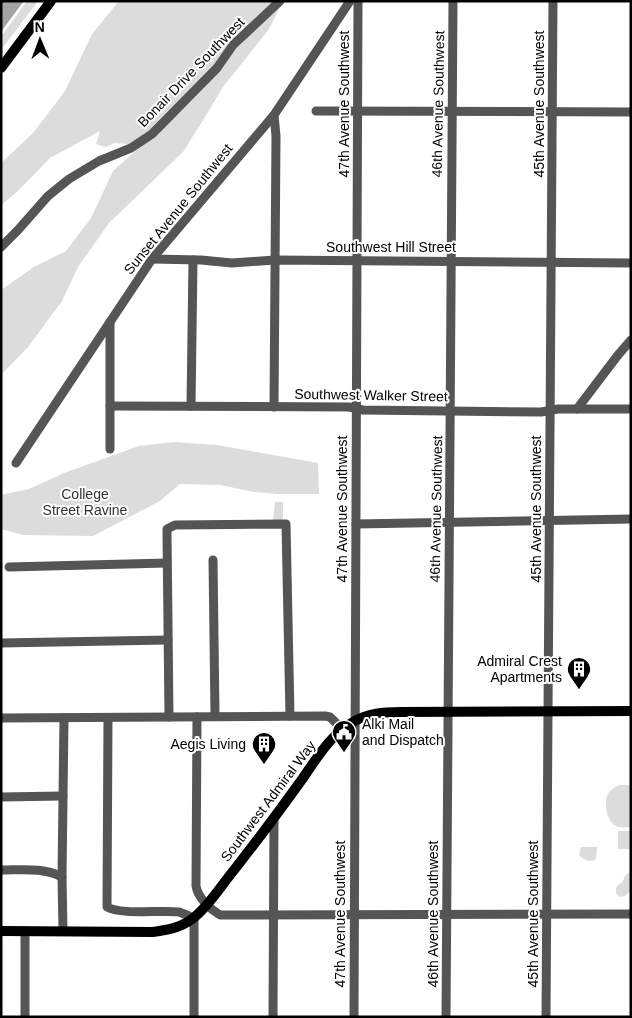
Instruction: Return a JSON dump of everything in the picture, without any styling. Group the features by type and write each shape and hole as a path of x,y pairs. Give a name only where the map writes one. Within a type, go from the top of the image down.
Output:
{"main road":[{"path":"1,68 51,1"},
{"name":"Southwest Admiral Way","path":"1,931 153,932 176,927 194,919 274,818 325,747 342,729 354,721 369,715 382,712 631,710"}],"street":[{"name":"Bonair Drive Southwest","path":"1,247 18,230 38,205 68,179 99,162 131,148 152,134 217,68 233,45 280,1"},
{"name":"Sunset Avenue Southwest","path":"16,463 152,259 274,115 350,1"},
{"name":"47th Avenue Southwest","path":"354,1017 358,1"},
{"name":"46th Avenue Southwest","path":"446,1017 453,1"},
{"name":"45th Avenue Southwest","path":"546,1017 553,1"},
{"path":"316,111 631,112"},
{"path":"274,115 276,136 274,407"},
{"name":"Southwest Hill Street","path":"152,259 232,262 275,260 631,263"},
{"path":"191,406 193,260"},
{"path":"110,321 110,449"},
{"path":"577,409 631,340"},
{"name":"Southwest Walker Street","path":"110,406 349,407 363,410 543,412 577,409 631,409"},
{"path":"356,524 631,519"},
{"path":"169,717 167,529 175,525 286,524 290,716"},
{"path":"213,560 215,716"},
{"path":"9,567 167,564"},
{"path":"1,643 168,640"},
{"path":"197,716 196,886 197,892 207,905 220,915 631,914"},
{"path":"1,718 325,716 330,717 342,729"},
{"path":"63,931 64,718"},
{"path":"108,718 108,908 120,911 179,912 194,919 194,1017"},
{"path":"1,797 63,796"},
{"path":"273,1017 274,818"},
{"path":"1,870 36,870 50,872 62,877"},
{"path":"25,931 25,1017"}],"green space":[{"path":"24,1 38,1 1,50 1,32"},
{"path":"119,1 283,1 269,29 223,87 183,152 109,223 78,267 62,301 28,347 1,375 1,290 34,267 66,251 91,218 113,171 142,145 114,143 106,147 96,144 100,131 50,158 17,192 1,205 1,163 33,133 65,91 92,34"},
{"name":"College Street Ravine","path":"173,442 217,445 318,463 319,494 277,494 254,492 220,485 180,484 160,501 93,536 23,535 1,529 1,496 29,489 64,473 139,446"},
{"path":"275,502 283,502 283,520 273,520"},
{"path":"619,785 631,785 631,827 615,825 607,814 607,796 610,791"},
{"path":"618,831 631,831 631,849 618,849"},
{"path":"581,847 597,847 596,859 589,861 582,858 579,855"},
{"path":"628,873 631,873 631,893 620,897 616,893 616,888 622,883"}],"shaded area":[{"path":"1,1 24,1 1,32"}],"pier":[{"path":"24,1 27,1 3,34 1,34 1,32"}],"place":[{"name":"Admiral Crest Apartments","path":"579,690"},
{"name":"Alki Mail and Dispatch","path":"344,753"},
{"name":"Aegis Living","path":"264,765"}]}
